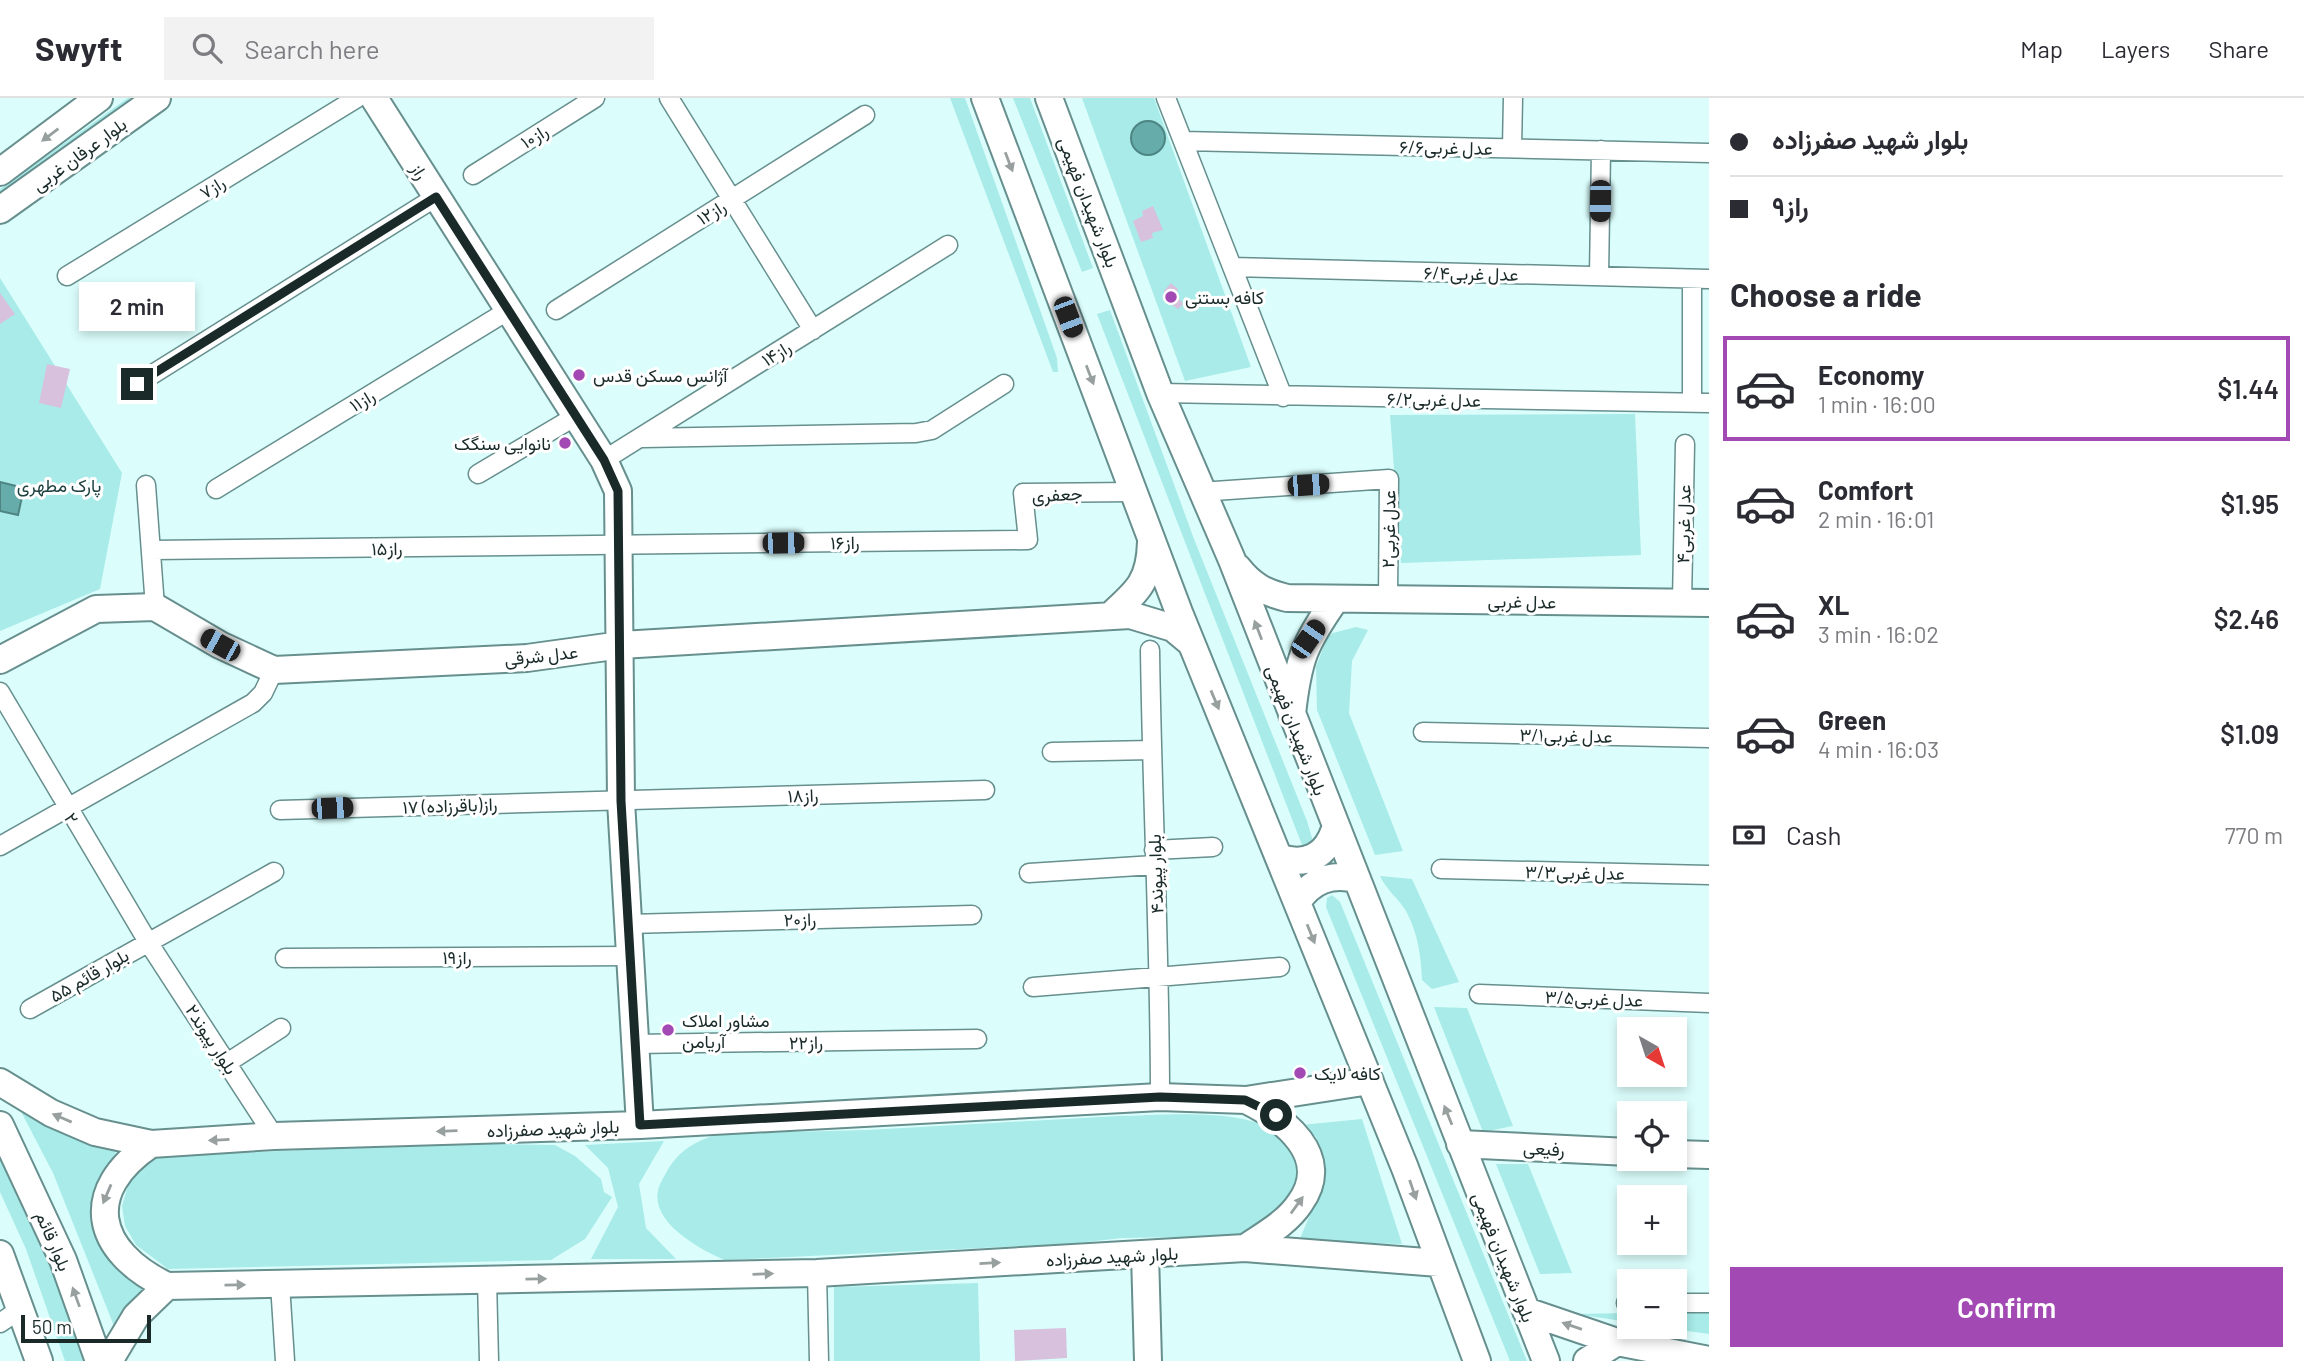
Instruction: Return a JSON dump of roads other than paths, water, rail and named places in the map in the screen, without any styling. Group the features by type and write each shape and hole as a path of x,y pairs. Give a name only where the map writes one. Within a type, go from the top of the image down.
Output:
{"street":[{"name":"بلوار عرفان غربی","path":"0,172 99,98"},
{"name":"بلوار عرفان غربی","path":"0,210 158,98"},
{"name":"راز۷","path":"67,276 357,98"},
{"name":"راز","path":"374,98 604,460 618,491 621,801 640,1125"},
{"name":"راز۱۰","path":"473,174 595,98"},
{"path":"669,98 813,330"},
{"path":"985,98 1191,643 1370,1081 1477,1361"},
{"name":"بلوار شهیدان فهیمی","path":"1049,98 1160,393 1200,492 1232,560 1335,829 1546,1361"},
{"path":"1166,98 1283,397"},
{"path":"1512,148 1513,98"},
{"name":"راز۱۲","path":"556,310 866,115"},
{"name":"۶/۶عدل غربی","path":"1183,141 1709,153"},
{"path":"1599,276 1601,150"},
{"path":"137,384 436,197"},
{"name":"راز۱۴","path":"604,460 948,245"},
{"name":"۶/۴عدل غربی","path":"1232,267 1701,279"},
{"path":"1701,279 1701,403"},
{"name":"راز۱۱","path":"216,489 509,310"},
{"path":"641,438 916,433 932,430 1004,384"},
{"name":"۶/۲عدل غربی","path":"1160,393 1701,403"},
{"path":"478,474 576,416"},
{"name":"عدل غربی۴","path":"1682,603 1685,444"},
{"name":"عدل غربی۲","path":"1200,492 1389,480 1388,600"},
{"path":"0,660 96,609 155,607 153,550 146,485"},
{"name":"جعفری","path":"1028,540 1023,493 1135,492"},
{"path":"1110,616 1144,583 1150,561 1151,537"},
{"name":"راز۱۶","path":"620,545 1028,540"},
{"name":"راز۱۵","path":"153,550 620,545"},
{"name":"عدل غربی","path":"1232,560 1247,580 1265,592 1287,598 1709,603"},
{"path":"1292,718 1298,666 1308,639 1335,600"},
{"name":"عدل شرقی","path":"155,607 220,645 274,670 527,658 621,645 1130,615 1173,628 1191,643"},
{"name":"بلوار پیوند۴","path":"1150,650 1154,858 1160,979 1160,1097"},
{"path":"0,846 253,703 263,693 274,670"},
{"name":"۲","path":"0,692 148,942"},
{"name":"عدل غربی۳/۱","path":"1423,732 1709,738"},
{"path":"1052,752 1152,750"},
{"name":"راز۱۸","path":"621,801 985,790"},
{"name":"۱۷ راز(باقرزاده)","path":"280,810 621,801"},
{"path":"1280,858 1294,862 1315,857 1331,843 1335,829"},
{"path":"1029,873 1154,858 1213,847"},
{"name":"عدل غربی۳/۳","path":"1441,869 1709,875"},
{"name":"بلوار قائم ۵۵","path":"30,1009 274,872"},
{"path":"1297,902 1312,884 1322,879 1345,876 1356,879"},
{"name":"راز۲۰","path":"628,924 972,915"},
{"name":"بلوار پیوند۲","path":"148,942 274,1136"},
{"name":"راز۱۹","path":"285,958 629,956"},
{"path":"1032,987 1160,979 1280,967"},
{"name":"عدل غربی۳/۵","path":"1479,993 1709,1003"},
{"path":"227,1062 281,1028"},
{"name":"راز۲۲","path":"635,1044 977,1039"},
{"name":"بلوار شهید صفرزاده","path":"0,1082 51,1113 95,1132 151,1144 274,1136 640,1125 1160,1097 1245,1100 1370,1081"},
{"path":"1245,1100 1276,1115 1301,1139 1312,1171 1302,1202 1284,1221 1245,1248"},
{"name":"بلوار قائم","path":"0,1125 63,1261 99,1361"},
{"path":"109,1361 136,1316 167,1286 150,1278 123,1253 109,1231 102,1207 120,1170 151,1144"},
{"name":"رفیعی","path":"1460,1144 1617,1151"},
{"path":"1687,1154 1709,1155"},
{"name":"بلوار شهید صفرزاده","path":"167,1286 817,1273 1245,1248 1439,1263"},
{"path":"0,1254 11,1315 39,1361"},
{"path":"1145,1254 1148,1361"},
{"path":"817,1273 819,1361"},
{"path":"487,1280 489,1361"},
{"path":"280,1284 285,1361"},
{"path":"1687,1303 1709,1303"},
{"path":"1525,1311 1618,1342 1709,1360"},
{"path":"1587,1361 1618,1342"}],"place":[{"name":"کافه بستنی","path":"1171,297"},
{"name":"آژانس مسکن قدس","path":"579,375"},
{"name":"نانوایی سنگک","path":"565,443"},
{"name":"مشاور املاک آریامن","path":"668,1030"},
{"name":"کافه لایک","path":"1300,1073"}],"park label":[{"name":"پارک مطهری","path":"59,485"}]}
